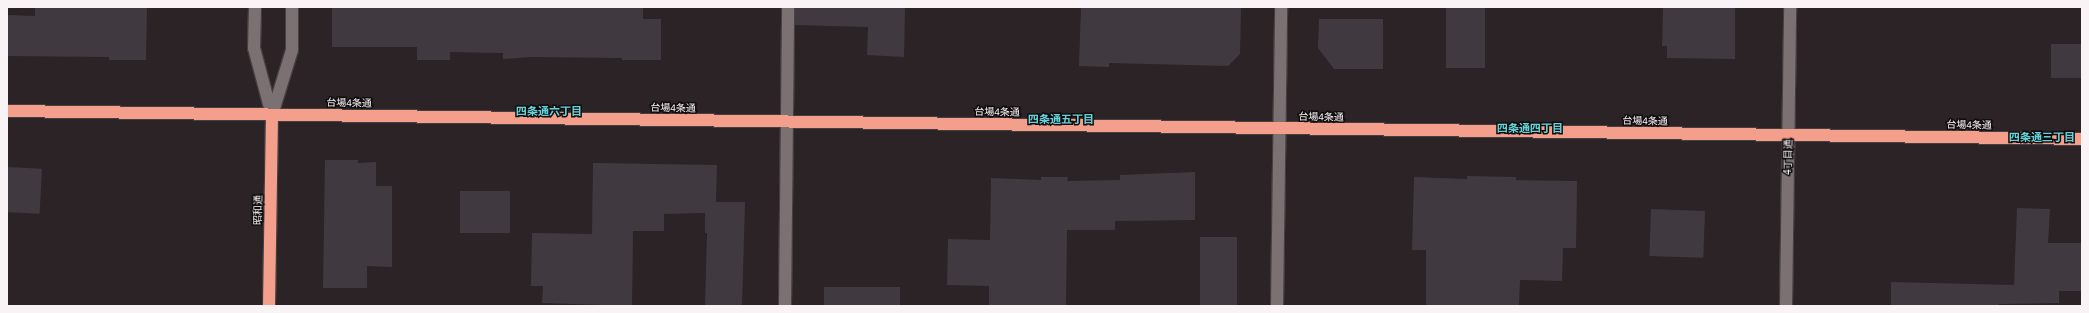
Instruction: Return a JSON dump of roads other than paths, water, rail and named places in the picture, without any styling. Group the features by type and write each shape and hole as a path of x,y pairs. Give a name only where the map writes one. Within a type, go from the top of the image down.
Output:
{"highway":[{"name":"台場4条通","path":"7,111 2082,139"},
{"name":"昭和通","path":"269,306 272,115"}],"street":[{"name":"昭和通","path":"255,7 254,48 272,115"},
{"name":"昭和通","path":"272,115 292,50 292,7"},
{"path":"785,306 788,7"},
{"path":"1277,306 1280,7"},
{"name":"4丁目通","path":"1786,306 1790,7"}],"district":[{"name":"四条通六丁目","path":"549,111"},
{"name":"四条通五丁目","path":"1061,119"},
{"name":"四条通四丁目","path":"1530,128"},
{"name":"四条通三丁目","path":"2042,137"}]}
